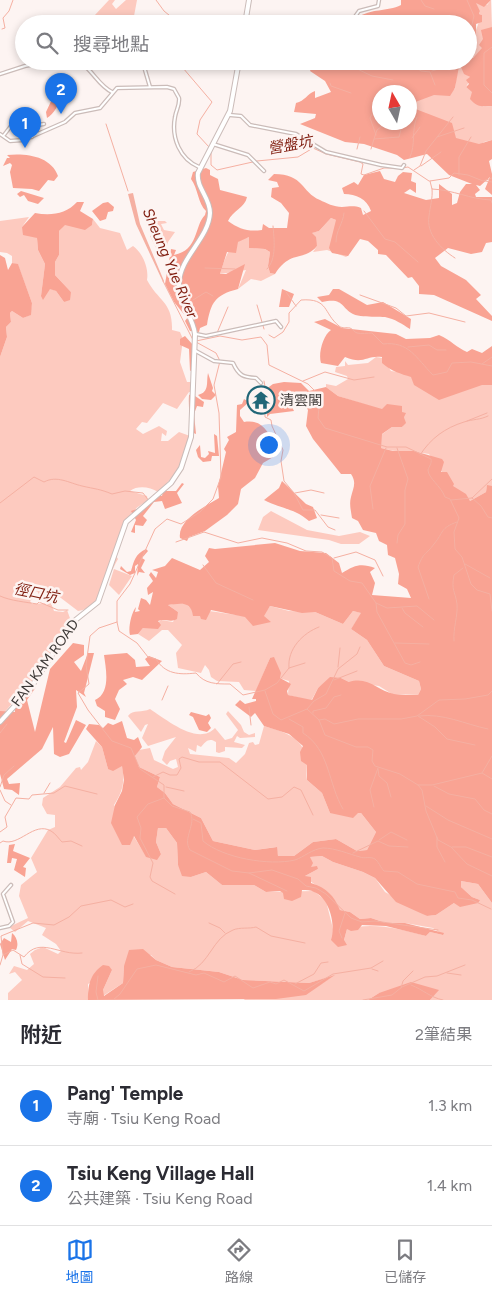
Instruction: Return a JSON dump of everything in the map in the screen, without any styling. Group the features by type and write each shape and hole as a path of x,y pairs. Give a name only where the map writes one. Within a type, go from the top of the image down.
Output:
{"main road":[{"path":"246,15 249,0"},
{"path":"200,167 228,116 238,70"},
{"name":"FAN KAM ROAD","path":"0,722 30,689 72,623 99,601 126,522 171,483 181,468 191,437 195,335 192,319 178,284 181,273 209,218 208,203 197,181 200,167"}],"street":[{"path":"356,15 359,11 378,6 379,0"},
{"path":"0,74 15,69"},
{"path":"90,70 97,81 112,92"},
{"path":"145,70 150,87"},
{"path":"4,134 6,138 19,142 32,138 65,122 75,113 101,108 108,102 112,92 121,88 170,87 177,93 180,101 174,121 176,140 184,158 200,167"},
{"path":"228,116 240,116 250,125 296,134 326,152 381,165 402,168 404,166"},
{"path":"0,134 4,134 14,125 17,118 28,125 44,124"},
{"path":"32,138 37,132 35,125"},
{"path":"213,144 250,156 264,171"},
{"path":"195,335 206,336 276,321 281,327"},
{"path":"194,350 219,362 234,363 240,375 246,378 256,378 262,383"},
{"path":"0,928 9,926 13,922 3,894 11,885"}],"shaded area":[{"path":"109,0 115,0 112,4 116,9 126,0 137,0 134,15 95,15"},
{"path":"401,0 491,0 484,7 476,3 480,11 479,14 482,15 482,22 477,24 477,15 362,15 401,5"},
{"path":"491,0 492,27 483,39 483,48 477,54 477,28 482,15 479,14 480,11 474,1 487,5"},
{"path":"492,27 492,106 477,105 470,99 472,92 466,87 469,84 466,80 470,77 464,74 462,70 477,70 477,54 482,48 479,45 483,39 481,30"},
{"path":"310,70 458,70 455,88 450,96 434,95 417,101 417,85 372,85 372,130 417,130 417,110 452,123 456,138 479,144 492,140 492,159 489,161 492,174 492,195 485,189 490,177 480,186 476,185 480,190 475,194 476,197 492,197 492,242 486,243 482,252 471,254 448,248 435,258 441,266 466,280 481,295 476,299 492,316 492,321 434,295 419,294 419,286 412,277 408,278 386,255 378,254 378,250 368,241 360,239 348,256 332,253 329,248 336,220 331,218 319,231 312,233 316,237 317,246 312,251 286,261 275,274 270,273 268,266 270,252 265,249 249,248 249,237 238,242 236,253 227,252 220,274 226,274 245,264 238,289 224,294 215,301 210,311 207,325 200,328 199,332 190,331 185,321 187,318 174,302 165,284 171,249 176,250 174,255 188,248 206,211 201,204 191,179 193,172 206,168 210,170 210,175 218,179 220,190 247,197 244,204 228,221 240,228 252,231 262,230 263,224 269,228 287,228 289,213 281,203 271,197 272,188 279,187 277,182 268,180 274,174 284,175 297,180 314,197 330,205 361,208 363,215 371,211 367,203 357,196 344,194 342,188 354,182 358,185 364,175 380,171 384,179 395,182 403,172 412,173 411,181 416,183 416,193 410,189 404,193 426,200 439,198 439,184 452,194 452,205 457,203 460,192 466,184 472,184 449,175 427,154 404,160 397,155 364,144 345,142 300,124 315,118 316,114 294,112 296,103 302,101 315,91 315,98 331,92 325,81"},
{"path":"456,70 465,70 471,78 466,87 473,92 483,107 492,106 492,140 484,142 472,152 417,117 417,94 455,89"},
{"path":"54,95 61,97 56,109 47,118 46,112"},
{"path":"7,155 30,155 37,157 50,164 58,176 54,181 48,180 39,191 13,188 10,172 12,165 10,163 3,166 7,158 10,158"},
{"path":"21,191 44,198 38,204 28,201 24,195 20,197 17,194"},
{"path":"133,193 140,224 163,282 136,224 128,194"},
{"path":"77,202 84,202 80,211 93,219 92,225 85,230 65,225 59,231 59,255 55,262 55,275 71,292 70,300 64,302 56,291 50,289 43,300 41,296 45,264 38,250 37,238 23,235 22,227 35,213 63,212"},
{"path":"108,202 114,207 113,211 108,212 106,219 100,221 92,211 103,203"},
{"path":"29,217 22,227 37,238 38,250 45,264 41,296 50,288 56,291 64,302 71,292 55,275 55,262 59,255 59,231 65,224 92,225 93,219 100,228 120,233 127,250 133,246 137,249 147,271 147,280 170,313 172,330 180,332 183,339 180,362 187,382 193,382 193,392 189,392 177,409 163,403 147,423 142,422 136,429 143,434 159,426 167,431 166,436 162,433 161,441 168,441 179,432 190,436 179,467 158,492 144,487 130,491 147,496 148,501 135,510 125,522 114,553 118,559 98,598 86,609 78,611 57,595 46,600 41,598 37,591 33,594 34,598 30,601 32,604 51,603 54,611 63,612 67,610 71,621 35,681 27,685 0,718 0,357 7,337 6,327 11,322 10,313 12,311 23,318 30,315 32,303 18,265 12,263 12,256 0,252 0,221"},
{"path":"331,218 336,220 341,246 349,255 346,257 327,250 313,252 317,246 311,233 319,231"},
{"path":"157,221 165,221 167,223 161,224 164,230 175,232 168,242 165,253 161,247 157,250 150,236 156,233"},
{"path":"249,237 249,248 265,249 270,252 268,266 270,273 275,274 261,281 251,279 238,289 246,270 220,274 229,251 237,242"},
{"path":"0,255 5,258 8,270 12,263 18,264 32,303 31,315 23,318 12,311 10,313 11,322 6,327 7,337 0,357"},
{"path":"282,289 294,294 289,307 279,307"},
{"path":"333,289 339,289 367,305 383,302 411,319 410,329 389,318 353,314 338,302 322,302 317,297 329,295"},
{"path":"325,319 342,328 396,334 406,339 430,338 439,335 467,352 472,349 482,353 492,346 492,385 482,385 439,400 414,385 411,377 385,366 382,363 382,357 357,360 345,357 338,366 321,363 322,345 328,332 331,330 314,322"},
{"path":"185,336 193,345 192,370 190,371 189,349 180,345 180,339"},
{"path":"376,357 382,358 391,371 492,385 492,486 487,486 486,492 470,501 452,486 429,454 381,448 381,435 392,427 402,427 405,422 404,417 338,396 326,387 326,384 336,386 348,379 347,376 335,372 336,367 345,366 345,361 348,365 368,363"},
{"path":"208,373 213,388 212,391 216,395 211,400 202,399 198,395 202,394 206,389"},
{"path":"284,382 301,383 309,391 326,387 338,396 382,409 387,404 402,406 402,412 406,413 404,417 406,423 402,427 392,427 382,434 381,448 393,451 414,451 442,459 444,462 441,472 447,472 454,484 453,486 466,494 470,501 486,492 487,485 492,486 492,903 478,884 461,881 461,887 472,897 480,900 478,903 460,907 454,903 436,915 427,916 396,902 375,878 322,856 310,857 313,863 311,867 317,866 318,869 305,876 311,877 311,883 329,893 340,910 350,912 360,919 371,918 386,923 405,923 444,933 443,935 430,932 426,936 386,926 362,925 358,930 351,931 347,929 344,940 347,945 338,947 331,940 332,920 328,906 320,895 310,890 302,890 301,897 292,901 284,899 283,893 280,891 266,892 254,885 222,885 206,872 191,877 182,876 178,865 177,843 166,828 158,828 156,842 161,854 157,860 146,857 134,836 130,845 122,845 111,823 115,805 122,791 124,780 122,766 113,771 108,769 102,747 86,729 89,724 99,725 103,728 108,723 113,725 122,721 127,738 134,740 138,737 142,747 135,756 139,767 160,777 157,787 165,793 173,804 201,818 213,841 255,850 277,847 278,856 294,856 313,842 336,839 357,851 367,850 376,832 361,813 358,813 353,818 330,813 322,793 307,780 307,765 301,761 300,752 303,746 289,734 264,726 255,713 251,717 235,705 240,700 245,704 256,701 256,699 252,699 270,658 274,657 281,673 280,678 291,684 287,691 288,695 312,700 318,688 330,677 341,678 349,682 368,682 394,694 418,695 421,689 419,681 384,666 367,640 351,629 361,613 353,611 343,624 315,612 302,613 270,606 264,616 271,622 253,626 245,617 211,610 206,620 201,619 200,616 193,616 190,607 187,605 176,604 168,605 178,612 177,619 172,621 160,620 158,621 161,625 158,629 143,628 138,634 130,635 131,617 136,607 135,612 140,611 138,609 141,598 150,605 153,592 148,595 147,588 153,581 149,575 151,572 156,578 158,572 152,570 165,566 172,558 200,570 209,562 205,556 209,548 275,543 300,551 326,553 339,563 342,573 358,566 375,568 370,572 375,583 372,595 411,598 407,589 398,584 399,574 395,558 388,555 387,545 379,541 376,533 363,530 358,521 352,518 350,502 354,485 353,477 351,474 341,474 313,439 306,426 308,410 304,404 305,400 300,398 291,405 294,411 270,414 267,417 267,410 262,406 262,392 273,384"},
{"path":"192,394 204,402 203,407 197,406 194,414 196,434 189,431 189,395"},
{"path":"244,399 249,402 240,410 240,416 244,422 256,423 265,428 277,449 275,456 263,463 255,478 241,489 238,504 227,515 205,531 189,537 187,541 180,538 180,531 183,525 200,509 219,498 218,486 226,452 224,449 229,440 227,437 236,432 237,405 242,404"},
{"path":"214,434 217,436 219,456 212,456 211,461 203,462 198,457 196,450 200,445 201,457 205,458 209,454 208,451 215,453"},
{"path":"282,481 306,504 313,507 317,518 309,521 293,511 264,500 279,488"},
{"path":"182,483 184,484 177,493 182,503 165,509 162,501 154,502 143,516 147,520 143,526 135,525 135,533 131,532 136,520 131,511 148,505 154,494 162,496 163,491 176,491"},
{"path":"271,511 307,530 339,536 360,532 370,536 359,544 341,544 329,540 258,530 263,517"},
{"path":"146,549 148,551 142,558 145,560 141,568 145,573 139,572 137,576 138,564 135,566 135,573 130,575 120,569 121,566 127,572 131,571 137,556"},
{"path":"114,569 132,576 119,595 109,585"},
{"path":"186,604 193,610 254,616 263,616 270,606 289,611 315,612 343,624 353,611 362,613 351,629 367,640 384,666 419,681 421,689 418,695 392,694 379,686 349,682 341,678 327,681 318,688 311,701 288,695 289,681 279,678 270,658 256,691 244,690 239,682 217,681 211,677 205,665 201,673 178,668 176,653 182,645 168,630 162,630 149,641 138,634 143,628 153,627 161,620 173,622 178,612 168,605"},
{"path":"73,643 84,645 84,655 74,662 81,671 88,653 94,653 84,693 86,697 76,690 77,707 64,742 66,743 76,720 86,725 69,754 60,757 54,754 53,727 42,749 7,779 9,784 20,783 19,795 12,790 4,789 0,774 0,711 15,712 13,696 36,687 27,700 35,732 50,669"},
{"path":"127,653 135,660 136,667 150,666 145,659 149,656 162,661 142,680 133,677 123,680 127,684 119,690 115,699 120,709 115,720 105,717 105,711 97,706 95,700 100,697 105,686 104,655"},
{"path":"150,709 174,725 191,733 208,733 215,728 225,740 232,738 238,730 226,714 228,711 241,725 244,732 249,735 255,733 255,737 240,738 237,736 234,742 245,745 242,748 225,747 225,751 219,753 216,752 216,742 209,740 201,747 197,745 196,752 188,748 190,754 229,758 236,763 245,754 249,743 259,744 264,726 287,734 303,748 306,755 307,780 322,793 330,813 361,813 376,832 367,850 357,851 336,839 313,842 294,856 278,856 276,847 255,850 213,841 201,818 173,804 165,793 157,787 160,777 139,767 135,756 139,750 150,748 154,760 173,769 178,767 176,759 170,761 167,765 162,760 165,751 176,737 148,746 142,738 148,724 145,725 141,732 128,716 132,713"},
{"path":"191,712 206,716 209,714 211,718 208,723 211,728 207,732 199,730 193,717 189,715"},
{"path":"96,741 102,747 108,769 122,765 123,786 114,805 146,856 161,854 156,842 158,828 166,828 177,843 178,865 191,877 206,872 222,885 254,885 266,892 314,891 326,901 334,933 344,940 347,929 367,926 396,929 426,936 430,932 443,935 433,928 405,923 386,923 371,918 360,919 350,912 340,910 328,892 315,885 305,876 318,869 311,867 310,857 322,856 375,878 385,892 427,916 436,915 454,903 480,900 472,897 461,887 461,881 478,884 492,903 492,1000 430,1000 438,990 379,993 368,1000 245,1000 241,997 279,998 300,994 333,976 309,983 243,980 219,972 172,967 156,960 151,955 124,966 123,983 103,996 103,990 112,970 88,984 88,1000 8,1000 8,993 22,980 15,972 9,974 14,966 27,970 34,964 30,954 43,947 58,954 61,951 56,944 42,935 46,928 28,921 15,932 9,927 28,918 19,896 21,885 37,872 31,858 48,830 55,827 55,815 47,814 42,805 43,798 60,787 76,768 80,767 81,770 88,762"},
{"path":"15,844 13,851 30,858 23,867 26,868 25,877 14,870 17,859 12,858 11,863 7,863 9,845"},
{"path":"12,933 17,941 17,948 16,950 12,949 5,960 0,944 4,938 11,942"},
{"path":"143,949 156,960 172,967 219,972 243,980 309,983 335,975 306,995 276,999 88,1000 91,980 99,968 103,965 109,966 112,970 103,990 104,996 123,983 124,966 129,950"},
{"path":"411,982 439,990 430,1000 368,1000 379,993"}],"waterway":[{"path":"2,29 5,28 3,18 9,11 13,0"},
{"path":"156,0 169,15"},
{"path":"421,0 425,6 434,9"},
{"path":"467,0 474,15"},
{"path":"492,47 484,53 484,85 492,93"},
{"path":"185,70 212,102 200,120 197,134 209,147"},
{"path":"359,70 372,76 393,80"},
{"path":"420,70 430,72 435,85"},
{"path":"330,83 331,86 351,93"},
{"path":"372,114 370,118 372,124"},
{"path":"414,170 420,166 426,151 453,117"},
{"name":"Sheung Yue River","path":"106,124 128,191"},
{"path":"412,138 420,127"},
{"path":"437,137 464,128"},
{"path":"374,130 376,135"},
{"path":"374,139 377,130"},
{"path":"371,149 374,139 399,137 401,130"},
{"path":"410,157 413,147 414,130"},
{"path":"357,149 360,137"},
{"path":"459,175 459,157 471,137"},
{"name":"營盤坑","path":"211,152 211,165 217,170 257,161 298,157 313,148 326,154 360,162 363,164 361,174 364,175 384,168 398,168"},
{"path":"421,166 441,152"},
{"name":"營盤坑","path":"402,168 408,167 429,181"},
{"path":"430,181 449,178 454,173 468,175 483,181 492,178"},
{"path":"430,181 432,189 491,200 492,203"},
{"path":"485,181 492,182"},
{"path":"432,189 429,216 430,229 440,246 455,258"},
{"path":"364,211 385,239 395,242 418,262"},
{"path":"336,242 344,213"},
{"path":"267,269 274,254 273,226"},
{"path":"205,268 235,269"},
{"name":"Sheung Yue River","path":"163,281 193,340"},
{"path":"193,300 206,292 213,296"},
{"path":"286,292 296,306"},
{"path":"360,295 396,308 406,316 429,313 465,322"},
{"path":"269,335 274,338 283,332 289,322 289,313 301,300 310,300 321,304 340,327 350,328 357,333 372,333 383,344 399,345 406,348 433,375 447,372 452,363 471,362 492,366"},
{"path":"257,305 264,329"},
{"path":"217,333 228,307"},
{"path":"196,341 220,336 242,340 261,337 267,345 269,365 308,384 320,396 318,418 325,428 387,447 406,447 431,459 429,473 445,497 450,499 459,518 454,532 455,549 462,557 471,584 477,590 490,594 492,611"},
{"name":"Sheung Yue River","path":"196,342 216,353 220,361 214,385 219,413 221,477 213,499 200,512 181,524 167,519 155,529 130,584 117,601 119,631 137,643 148,657 156,659 168,671 184,674 196,673 207,681 230,684 243,695 265,690 277,683 289,668 305,663"},
{"path":"408,347 429,345 437,350 446,350"},
{"path":"482,364 492,357"},
{"path":"303,381 325,372 354,380 374,377"},
{"path":"264,381 268,402 265,409 265,417 271,420 283,450 281,461 284,481 294,493 303,510 315,510 328,527 335,530"},
{"path":"467,421 487,413"},
{"path":"420,455 434,439 451,427 488,416"},
{"path":"373,509 370,486 386,448"},
{"path":"397,448 408,479 405,490 405,524 398,535 397,543"},
{"path":"0,503 34,477 44,482 54,479 63,480 112,494 125,491 143,493 149,501"},
{"path":"451,500 472,498 492,479"},
{"path":"295,493 311,490 324,493"},
{"path":"472,498 481,506 488,517 492,518"},
{"path":"321,515 339,518"},
{"path":"429,599 418,567 443,531 448,526 457,522"},
{"path":"176,542 204,532 238,543 262,538 287,543 306,551 322,552 332,558 334,571 350,581 362,583 376,603 377,612 405,663 411,665 420,662"},
{"path":"334,558 356,552 375,560 383,576"},
{"path":"465,564 490,578"},
{"path":"203,565 216,583 253,600"},
{"path":"454,641 457,609 453,580 454,575 463,568"},
{"name":"徑口坑","path":"0,596 23,602 37,604 39,602 58,610 68,610"},
{"path":"376,603 387,608 417,606 434,620"},
{"path":"402,608 405,613 423,627"},
{"path":"117,622 99,628 90,636 86,665 89,684 78,693 88,710 112,741 131,748 140,769 164,785 164,798 172,806 190,812 192,817 188,841 190,850 232,871 249,873 287,891"},
{"path":"289,668 293,648 307,633 319,627"},
{"path":"395,643 429,644"},
{"path":"307,709 314,701 326,694 338,669 357,654 360,647"},
{"path":"338,667 340,648"},
{"path":"217,684 233,664 241,662"},
{"path":"334,680 357,671"},
{"path":"162,700 168,686"},
{"path":"265,691 273,714 281,720 307,709 319,720 325,735 356,747 368,747 373,750 372,761 375,766 400,774 418,785 422,790 426,811 438,840 451,847 467,864 492,876"},
{"path":"319,720 325,719 334,724 358,719 401,719 417,716 439,700 465,699 488,695 492,691"},
{"path":"313,713 313,711 326,708 334,697 341,695"},
{"path":"249,707 251,725"},
{"path":"418,716 435,727 447,739 475,745"},
{"path":"419,716 445,717 488,729"},
{"path":"289,719 303,727 303,733 319,749 343,809"},
{"path":"0,733 7,724"},
{"path":"482,773 492,756"},
{"path":"153,777 163,772 177,775 181,768 179,759 182,757 199,762 220,762 268,799 282,797 294,787 301,790 313,815"},
{"path":"0,787 4,775 14,766"},
{"path":"374,807 370,790 378,768"},
{"path":"378,769 379,776 387,783 391,797"},
{"path":"418,785 432,785 482,773 492,779"},
{"path":"44,793 50,783"},
{"path":"0,832 7,827 5,817 16,798 29,799 32,795 54,793 65,786 97,794"},
{"path":"434,786 449,794 475,799 484,810 492,814"},
{"path":"166,787 184,791"},
{"path":"0,790 5,801 11,805"},
{"path":"164,798 148,804 137,817 141,828 140,838 153,863 150,877 152,881 175,894"},
{"path":"426,806 448,820 492,839"},
{"path":"193,819 201,823 203,841 222,852 234,856 260,861 284,862 295,860 312,851 323,848 342,851 362,858 373,858 384,871 398,872 417,884 455,892 458,898 472,900 491,909"},
{"path":"0,843 3,841 15,841 33,831 45,829 52,832 62,842 71,841 82,846"},
{"path":"379,840 391,832 407,840"},
{"path":"437,837 437,847 445,862"},
{"path":"353,853 378,841 389,846 408,847"},
{"path":"452,847 466,847 492,857"},
{"path":"249,873 272,870 298,879 306,886 316,888 326,894 351,918 362,922 375,921 438,930"},
{"path":"3,955 1,936 33,923 54,925 69,917 81,906 111,900 125,907 133,904"},
{"path":"342,938 339,931 345,913"},
{"path":"209,923 220,928 225,933"},
{"path":"189,972 202,963 220,939 236,929 256,927 271,936 305,943"},
{"path":"0,965 3,955 13,950 24,957 30,951 43,947 65,952 82,953"},
{"path":"20,955 22,964 43,977 65,978"},
{"path":"113,1000 120,994 137,969 156,965 196,975 204,973 224,982 235,976 253,988 270,982 276,984 284,980 304,991 333,974 371,968 383,961"},
{"path":"295,984 314,974 321,963 328,962"},
{"path":"363,1000 392,995 402,987 425,977 437,976 465,965"},
{"path":"372,969 378,971"},
{"path":"401,988 403,981 413,971"},
{"path":"447,973 461,975"},
{"path":"98,976 96,992 98,1000"},
{"path":"411,985 443,1000"}],"place":[{"name":"Tsiu Keng Village Hall","path":"61,114"},
{"name":"Pang' Temple","path":"25,148"},
{"name":"清雲閣","path":"261,400"}]}
